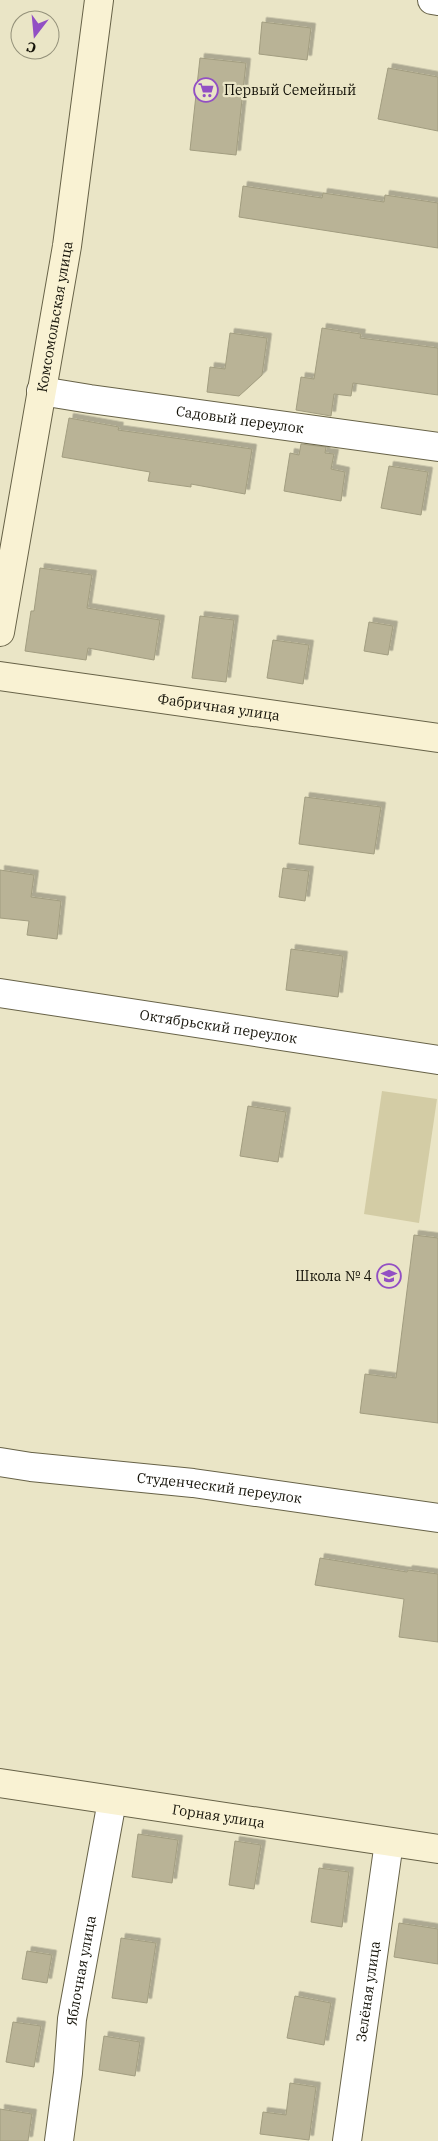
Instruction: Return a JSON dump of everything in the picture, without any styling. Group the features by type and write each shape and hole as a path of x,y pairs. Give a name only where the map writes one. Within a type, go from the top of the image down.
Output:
{"street":[{"name":"Комсомольская улица","path":"0,632 67,246 99,0"},
{"path":"432,0 438,1"},
{"name":"Садовый переулок","path":"42,391 438,447"},
{"name":"Фабричная улица","path":"0,676 438,738"},
{"name":"Октябрьский переулок","path":"0,993 438,1060"},
{"name":"Студенческий переулок","path":"0,1462 31,1467 193,1483 438,1518"},
{"name":"Горная улица","path":"0,1783 438,1849"},
{"name":"Яблочная улица","path":"59,2141 68,2072 72,2019 112,1801"},
{"name":"Зелёная улица","path":"347,2141 389,1842"}],"shaded area":[{"path":"382,1091 437,1099 419,1223 364,1214"}],"building":[{"path":"262,22 311,28 307,60 259,54"},
{"path":"200,58 246,63 236,155 190,150"},
{"path":"388,68 438,77 438,131 378,119"},
{"path":"243,186 322,198 323,193 384,202 385,195 438,203 438,248 239,217"},
{"path":"322,328 361,334 360,338 438,348 438,395 353,383 351,396 334,394 331,416 296,410 301,377 314,379"},
{"path":"230,333 267,338 262,375 239,396 207,392 210,367 225,369"},
{"path":"69,418 119,427 118,430 252,449 245,494 191,484 191,487 148,481 150,472 62,457"},
{"path":"301,444 326,447 325,453 334,454 331,469 345,472 341,501 284,491 290,453 299,455"},
{"path":"389,466 428,472 421,515 381,508"},
{"path":"40,568 92,575 87,608 160,620 154,660 88,648 86,660 25,651 31,611 34,611"},
{"path":"200,616 234,620 226,682 192,678"},
{"path":"369,622 393,626 388,655 364,651"},
{"path":"273,640 309,645 303,684 267,678"},
{"path":"305,797 381,807 374,854 299,844"},
{"path":"283,868 309,871 305,901 279,897"},
{"path":"0,870 34,875 31,897 61,901 57,939 27,935 29,921 0,918"},
{"path":"291,949 343,956 338,997 286,990"},
{"path":"248,1106 286,1112 278,1162 240,1156"},
{"path":"414,1235 438,1238 438,1423 360,1413 365,1374 396,1378"},
{"path":"320,1558 407,1572 408,1570 438,1574 438,1642 399,1637 404,1599 315,1585"},
{"path":"138,1834 178,1840 172,1883 132,1877"},
{"path":"235,1841 261,1845 254,1889 229,1885"},
{"path":"319,1868 349,1872 342,1927 311,1922"},
{"path":"399,1923 438,1929 438,1964 394,1957"},
{"path":"121,1938 156,1943 147,2003 112,1998"},
{"path":"27,1951 52,1955 47,1983 22,1979"},
{"path":"295,1996 331,2003 324,2045 287,2038"},
{"path":"13,2022 41,2026 34,2067 6,2062"},
{"path":"104,2036 140,2042 135,2076 99,2070"},
{"path":"290,2083 316,2087 309,2140 260,2134 263,2112 286,2115"},
{"path":"0,2109 32,2114 28,2141 0,2141"}],"place":[{"name":"Первый Семейный","path":"206,90"},
{"name":"Школа № 4","path":"389,1276"}]}
